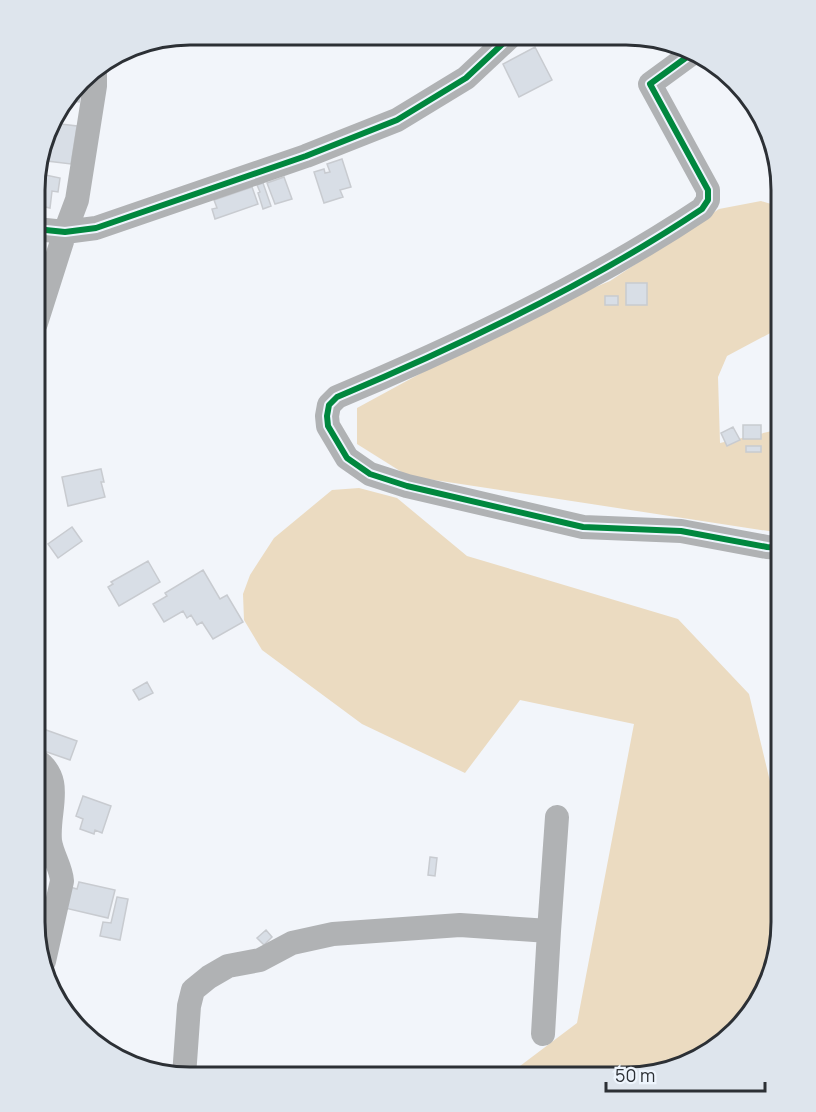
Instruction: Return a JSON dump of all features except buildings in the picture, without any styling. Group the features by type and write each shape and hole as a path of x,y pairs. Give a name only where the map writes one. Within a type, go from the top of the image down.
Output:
{"street":[{"path":"45,230 65,232 96,228 306,156 397,120 466,78 501,45"},
{"path":"685,58 650,84 708,190 708,200 702,209 589,278 420,362 337,397 329,405 328,426 347,458 370,474 407,486 583,527 681,531 771,546"},
{"path":"45,295 77,200 95,80"},
{"path":"45,765 51,775 53,786 50,842 61,871 62,881 47,947"},
{"path":"543,1034 557,817"},
{"path":"185,1067 189,1006 193,990 228,966 261,960 292,943 333,934 460,925 549,931"}],"shaded area":[{"path":"761,201 771,204 771,333 727,356 718,377 720,443 771,431 771,531 408,476 357,444 357,408 528,315 610,281 719,209"},
{"path":"359,488 397,498 467,556 678,619 749,694 771,785 771,931 763,968 747,1002 722,1031 706,1043 681,1056 645,1066 518,1067 577,1023 634,724 520,700 465,773 362,724 262,650 244,620 243,594 250,575 274,538 332,490"}],"cycle path":[{"path":"45,230 65,232 96,228 306,156 397,120 466,78 501,45"},
{"path":"685,58 650,84 708,190 708,200 702,209 615,263 524,312 337,397 329,405 328,426 347,458 370,474 407,486 583,527 681,531 771,547"}]}
